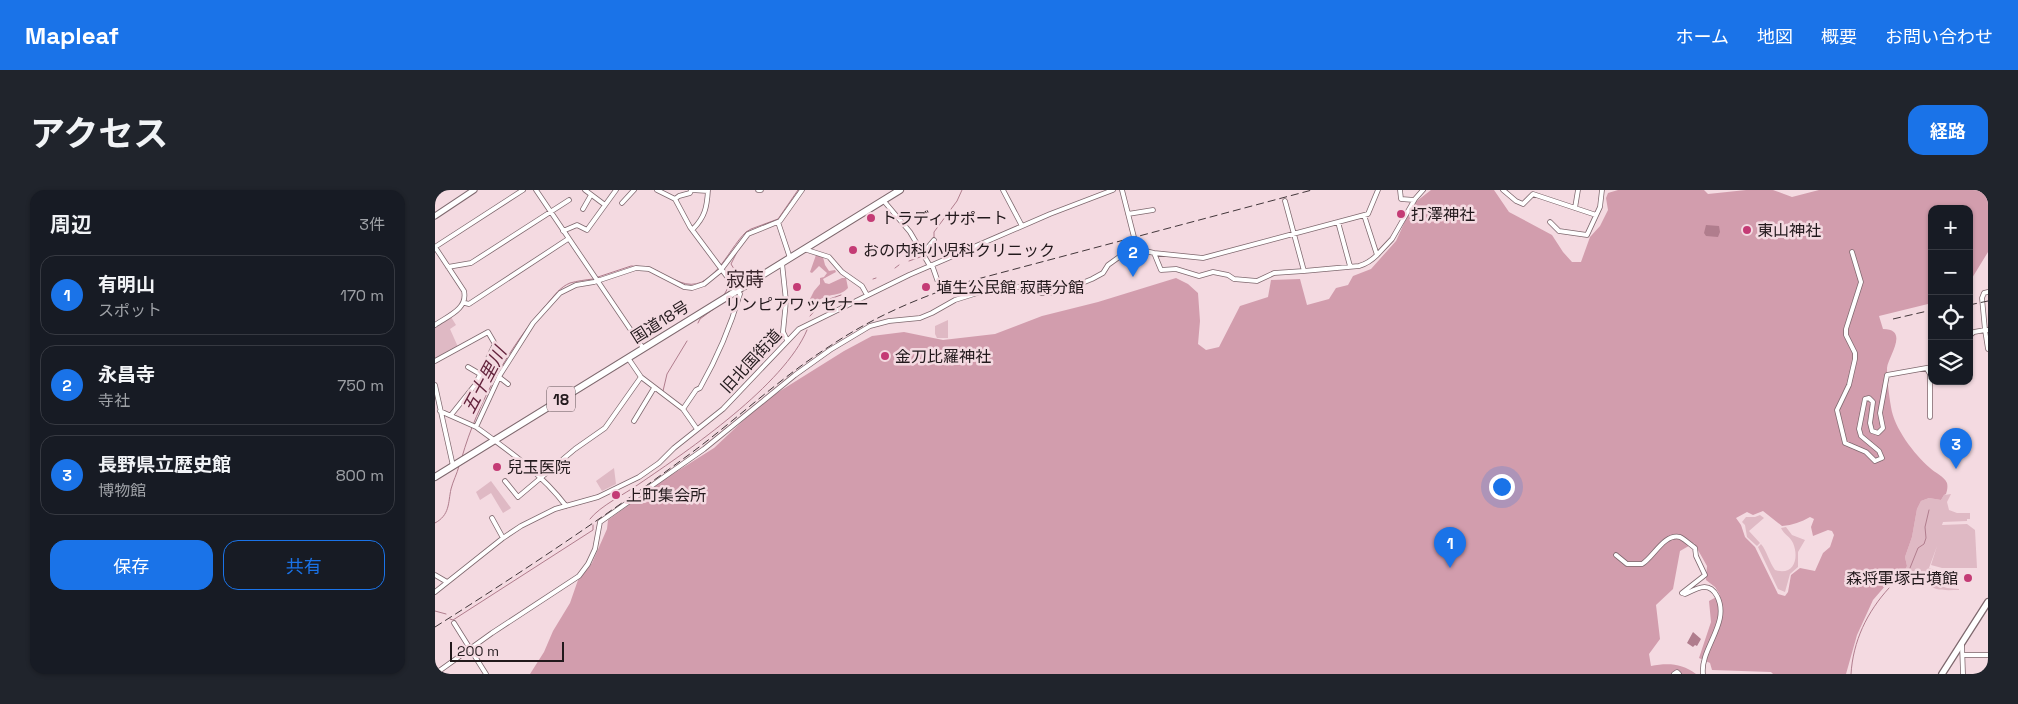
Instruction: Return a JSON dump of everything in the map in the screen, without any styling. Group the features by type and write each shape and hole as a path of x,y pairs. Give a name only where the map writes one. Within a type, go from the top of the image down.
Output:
{"highway":[{"name":"国道18号","path":"435,477 899,190"}],"main road":[{"path":"1941,674 1988,602"}],"street":[{"path":"435,216 474,190"},
{"path":"465,303 464,291 435,247 523,190"},
{"path":"537,190 596,281 643,348"},
{"path":"563,231 577,225 587,230 617,190"},
{"path":"622,202 634,190"},
{"path":"657,190 675,199 690,227 740,294 730,327 714,364 700,388 696,390 683,409"},
{"path":"675,199 690,193 691,190 708,190 707,208 704,216 693,229"},
{"path":"474,426 499,377 533,323 556,297 567,289 625,270 644,268 677,285 692,288 704,284 721,267 747,234 778,222 802,190"},
{"path":"1003,190 1022,226"},
{"name":"旧北国街道","path":"435,592 503,538 529,522 566,506 598,497 634,481 659,463 736,396 787,340 805,326 931,265 1113,190"},
{"path":"1122,190 1137,248"},
{"path":"435,674 492,633 579,576 588,564 595,549 600,522 704,449 795,375 829,350 870,326 889,320 920,318 955,300 987,290 1038,285 1041,294 1060,292 1103,272 1108,265 1126,252 1137,248 1154,253 1203,258 1369,214 1378,190"},
{"path":"1400,190 1401,199 1414,200"},
{"path":"1154,253 1161,270 1176,269 1199,276 1213,272 1228,275 1234,279 1257,282 1274,273 1366,264 1392,239 1414,200 1423,190"},
{"path":"1503,190 1505,194 1523,204 1537,190"},
{"path":"1575,208 1578,190"},
{"path":"1550,222 1559,231 1587,235 1600,207 1602,190"},
{"path":"583,209 588,192 605,205"},
{"path":"1533,194 1596,215"},
{"path":"448,267 471,264 569,200"},
{"path":"883,200 910,232 931,265 939,285"},
{"path":"1285,201 1304,271"},
{"path":"1128,214 1153,210"},
{"path":"1364,215 1377,255"},
{"path":"778,222 790,258"},
{"path":"1338,222 1350,266"},
{"path":"435,325 465,303 469,304 568,239"},
{"path":"923,253 934,240"},
{"path":"804,249 829,257 842,272 862,286 867,295"},
{"path":"1852,252 1861,282 1848,322 1846,335 1855,353 1855,359 1849,385 1837,410 1845,443 1866,452 1875,461 1881,458 1879,451 1861,436 1859,429 1865,399 1869,398 1873,402 1870,427 1871,431 1878,433 1883,428 1880,413 1887,374 1928,368"},
{"path":"782,263 786,301 783,332 787,340"},
{"path":"1988,292 1982,298 1988,349"},
{"path":"1973,333 1986,330"},
{"path":"435,361 488,332 495,344 475,385 451,415"},
{"path":"628,358 641,378 683,409 697,429"},
{"path":"468,367 480,374"},
{"path":"499,377 508,384"},
{"path":"505,481 518,498 533,487 540,478 575,449 605,428 641,378"},
{"path":"1930,385 1930,417"},
{"path":"435,386 455,465"},
{"path":"634,420 654,388"},
{"path":"440,411 474,426 495,440 540,478 566,506"},
{"path":"492,518 503,538"},
{"path":"1616,555 1627,564 1642,564 1664,543 1675,537 1681,538 1695,548 1696,556 1705,575 1682,593 1685,594 1704,586 1709,587 1715,592 1719,603 1719,624 1703,666 1703,674"},
{"path":"435,575 447,582"},
{"path":"454,623 486,674"},
{"path":"1962,642 1963,674"},
{"path":"1963,655 1988,655"},
{"path":"1674,674 1677,672 1679,674"}],"shaded area":[{"path":"1431,190 1494,190 1509,212 1552,235 1572,262 1581,262 1590,237 1600,226 1608,210 1606,198 1608,193 1618,190 1704,190 1708,194 1746,190 1773,190 1792,197 1819,190 1988,190 1988,252 1973,276 1973,205 1928,205 1928,304 1879,316 1883,329 1891,330 1896,338 1887,368 1891,407 1896,423 1911,448 1930,468 1944,478 1947,487 1946,494 1941,500 1929,498 1921,501 1917,509 1912,537 1905,557 1907,566 1902,576 1886,585 1873,600 1857,635 1846,674 1773,674 1771,672 1712,670 1710,663 1699,658 1711,622 1709,601 1720,595 1715,587 1706,580 1707,566 1694,543 1680,551 1673,589 1656,605 1660,639 1649,654 1651,666 1674,665 1691,670 1696,674 530,674 570,603 578,580 592,563 607,529 608,520 668,477 714,448 764,401 844,351 872,336 904,332 943,340 995,334 1042,316 1098,302 1176,278 1188,284 1198,293 1200,321 1198,344 1206,350 1219,347 1240,306 1268,297 1271,280 1300,279 1307,305 1329,299 1336,288 1348,285 1353,276 1371,269 1396,241 1413,204","holes":["1763,511 1782,526 1810,517 1814,519 1811,527 1813,536 1828,530 1832,531 1834,535 1830,547 1823,553 1815,571 1800,568 1791,575 1788,592 1785,596 1778,594 1755,547 1745,537 1741,525 1736,518 1747,512 1753,515"]},
{"path":"1706,225 1719,226 1720,232 1718,237 1706,236 1704,233"},
{"path":"816,255 823,257 829,271 835,270 836,272 823,279 825,283 829,284 846,278 848,288 840,293 819,300 814,305 809,301 820,284 820,278 824,277 827,273 819,266 812,273 810,272"},
{"path":"451,317 456,325 450,329 458,347 435,359 435,327"},
{"path":"948,320 948,338 937,338 935,326"},
{"path":"614,468 616,484 602,491 596,481"},
{"path":"491,481 511,508 503,513 491,493 480,500 476,492"},
{"path":"1951,494 1947,502 1949,510 1957,513 1970,513 1970,519 1967,519 1967,521 1943,522 1942,525 1967,524 1975,530 1977,568 1942,568 1931,565 1937,546 1929,568 1934,570 1932,579 1934,584 1959,590 1937,589 1925,582 1924,584 1902,576 1907,566 1905,557 1912,537 1917,509 1921,501 1929,498 1941,500 1944,495"},
{"path":"1760,515 1764,518 1749,531 1760,543 1757,546 1747,537 1745,525 1742,522 1746,517"},
{"path":"1786,527 1792,535 1805,540 1798,552 1798,567 1790,574 1785,592 1778,589 1758,547 1761,544 1775,570 1782,571 1791,568 1796,554 1792,541 1781,528"},
{"path":"1693,632 1701,639 1697,646 1693,647 1687,643"}],"waterway":[{"name":"五十里川","path":"655,270 680,282 691,284 701,282 710,277 746,232 778,219 798,190"},
{"path":"934,238 934,232 957,201 962,190"},
{"path":"732,281 736,272 731,264 738,250"},
{"path":"909,261 923,256"},
{"path":"895,268 899,265"},
{"name":"五十里川","path":"598,277 631,266 649,267"},
{"name":"五十里川","path":"462,457 476,416 496,376 533,320 563,287 573,282 593,279"},
{"path":"716,300 724,295 730,284"},
{"path":"810,316 824,301 841,295"},
{"path":"698,323 700,319 719,305"},
{"path":"590,519 606,505 683,453 733,415 778,372 795,351 807,330"},
{"path":"663,391 667,374 687,341"},
{"name":"五十里川","path":"435,523 446,512 459,466"},
{"path":"1910,568 1918,548 1924,544 1926,538 1925,527 1929,510"},
{"path":"450,619 453,620 593,530 593,525"},
{"path":"1851,674 1858,639 1874,607 1889,588"},
{"path":"435,611 446,614"}],"railway":[{"path":"435,627 622,503 702,445 811,359 880,317 915,301 970,281 1312,190"},
{"path":"1973,304 1988,301"},
{"path":"1893,319 1928,311"}],"place":[{"name":"打澤神社","path":"1401,214"},
{"name":"トラディサポート","path":"871,218"},
{"name":"東山神社","path":"1747,230"},
{"name":"おの内科小児科クリニック","path":"853,250"},
{"name":"永昌寺","path":"1133,277"},
{"name":"リンピアワッセナー","path":"797,287"},
{"name":"埴生公民館 寂蒔分館","path":"926,287"},
{"name":"金刀比羅神社","path":"885,356"},
{"name":"兒玉医院","path":"497,467"},
{"name":"長野県立歴史館","path":"1956,469"},
{"name":"上町集会所","path":"616,495"},
{"name":"有明山","path":"1450,568"},
{"name":"森将軍塚古墳館","path":"1968,578"}],"district":[{"name":"寂蒔","path":"745,279"}]}
